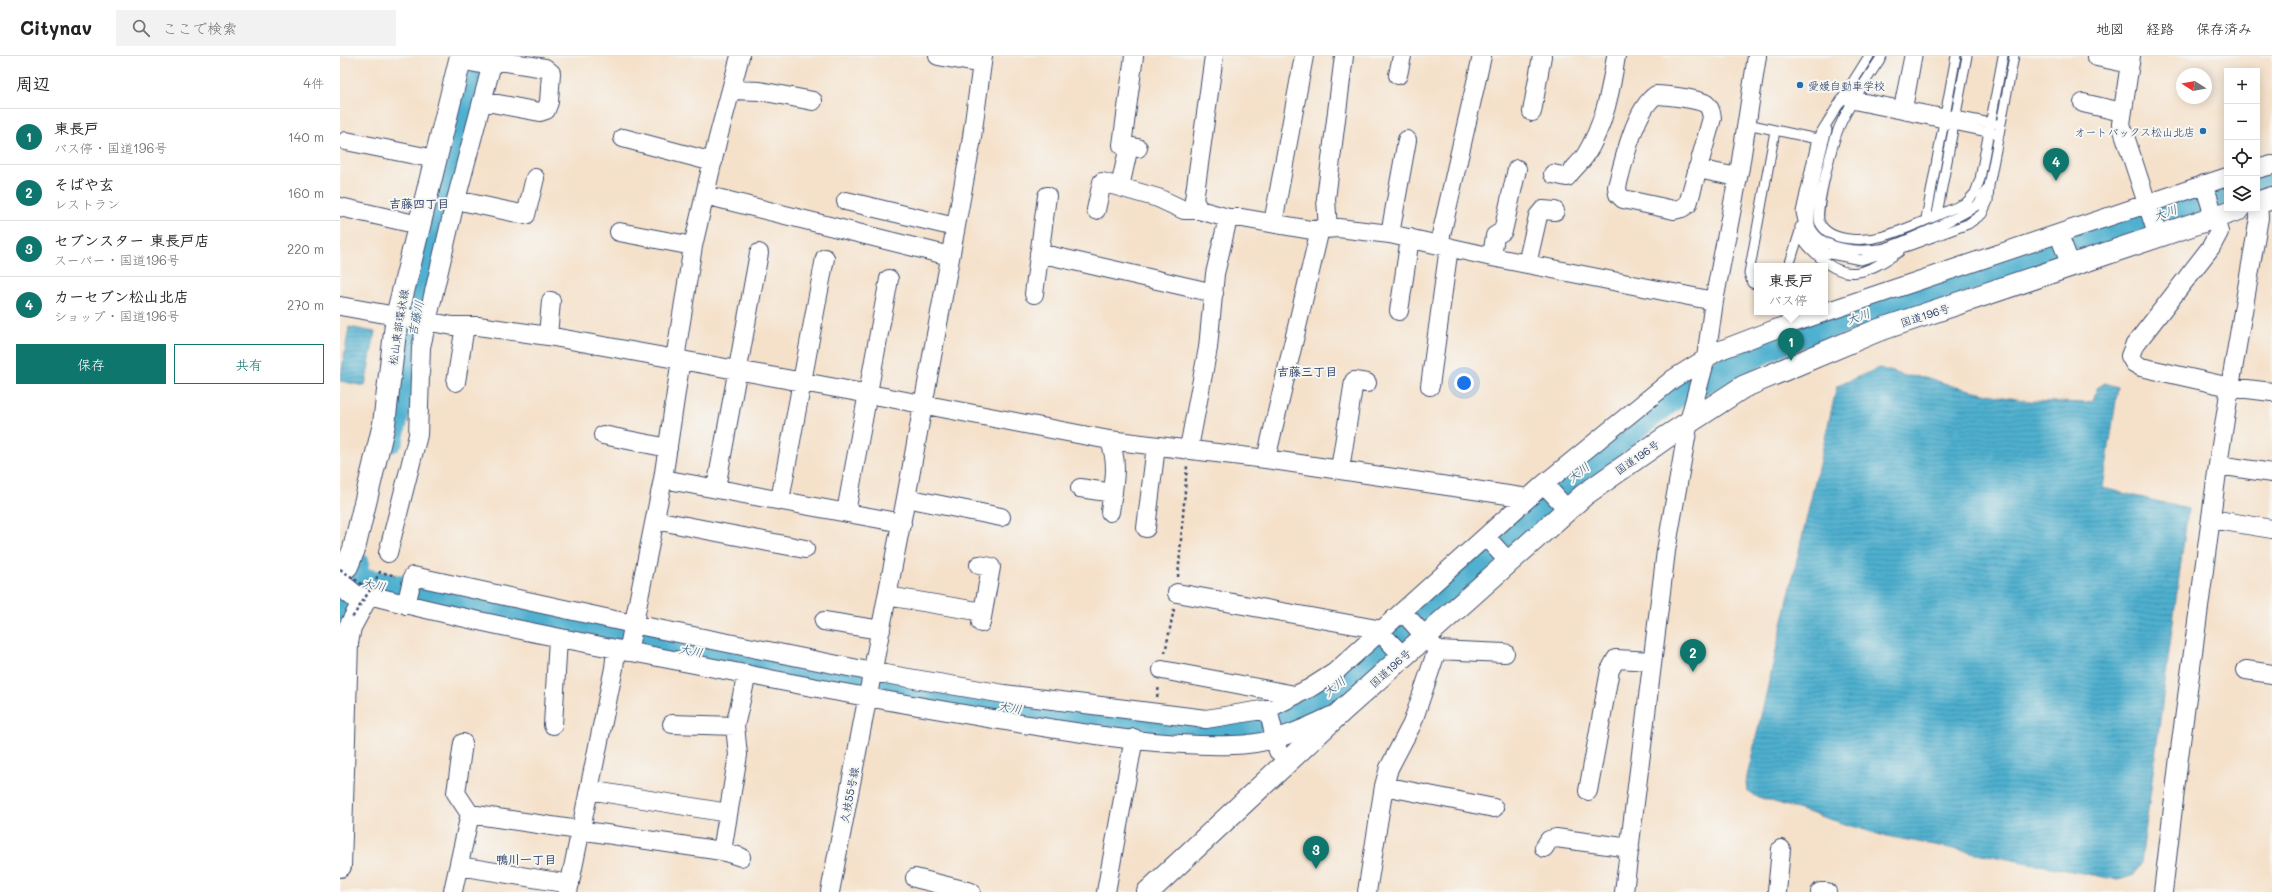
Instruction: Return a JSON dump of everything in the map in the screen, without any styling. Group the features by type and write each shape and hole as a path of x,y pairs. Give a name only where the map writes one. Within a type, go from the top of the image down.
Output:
{"main road":[{"name":"松山東部環状線","path":"340,578 354,549 384,424 400,316 419,225 462,59"},
{"name":"国道196号","path":"1148,892 1275,745 1344,709 1391,643 1417,628 1496,548 1554,495 1584,495 1689,421 1743,387 1876,331 2069,261 2213,212 2224,210"},
{"path":"340,578 358,607 350,627 343,686 340,866"}],"street":[{"path":"459,866 569,888 614,668 628,640 663,479 693,246 711,167 740,56"},
{"path":"938,56 982,60"},
{"path":"1120,187 1133,147 1122,145 1134,56"},
{"path":"1199,210 1194,200 1214,56"},
{"path":"1273,223 1304,56"},
{"path":"1266,459 1324,229 1326,199 1344,56"},
{"path":"1398,75 1402,56"},
{"path":"1430,386 1444,246 1482,56"},
{"path":"1532,112 1542,56"},
{"path":"1553,174 1566,177 1585,156 1599,126 1610,94 1616,56"},
{"path":"1624,892 1666,551 1689,421 1706,358 1714,301 1738,177 1757,56"},
{"path":"2097,57 2130,60 2121,124 2156,231"},
{"path":"462,59 545,68 551,73 550,102 546,110 540,112 482,101"},
{"name":"久枝55号線","path":"830,892 902,523 970,144 982,60"},
{"path":"382,567 418,435 421,347 424,321 491,62"},
{"path":"731,90 760,91 813,101"},
{"path":"1656,95 1663,95 1705,104 1711,110 1712,118 1697,169 1688,204 1682,208 1674,210 1623,199 1618,194 1617,187 1629,141 1649,100 1656,95"},
{"path":"2083,103 2122,112"},
{"path":"346,140 435,159"},
{"path":"1390,234 1407,140"},
{"path":"624,143 711,167"},
{"path":"2260,168 2272,165"},
{"path":"1697,169 1738,177"},
{"path":"1492,257 1495,236 1503,232 1517,170"},
{"path":"456,200 526,215 535,178"},
{"path":"1828,312 2060,236 2224,178"},
{"path":"1096,210 1102,182 1158,198 1184,210 1199,210 1228,218 1273,223 1311,230 1324,229 1390,234 1492,257 1714,301"},
{"path":"2205,186 2219,232 2211,247 2134,346 2130,356 2134,363 2141,367 2230,387 2272,392"},
{"path":"705,195 950,256"},
{"path":"1034,294 1047,196"},
{"path":"846,201 955,227"},
{"path":"340,207 419,225"},
{"path":"1527,264 1538,216 1543,210 1555,211"},
{"path":"2163,892 2174,796 2218,465 2259,218 2258,212"},
{"path":"1189,448 1208,348 1215,274 1228,218"},
{"path":"619,232 693,246"},
{"path":"2060,236 2069,261"},
{"path":"1399,311 1410,238"},
{"path":"716,488 759,253"},
{"path":"1039,253 1214,293"},
{"path":"780,500 825,258"},
{"path":"846,512 869,394 889,279"},
{"path":"548,336 551,301"},
{"path":"340,306 424,321 478,326 548,336 802,381 1109,440 1156,446 1189,448 1340,469 1528,498 1554,495 1673,379 1706,358 1718,351 1778,328 1818,315"},
{"path":"456,382 465,326"},
{"path":"1340,469 1354,381 1366,383"},
{"path":"603,435 668,448"},
{"path":"1109,440 1115,452 1113,493 1110,512"},
{"path":"1146,528 1156,446"},
{"path":"2218,465 2272,473"},
{"path":"663,479 902,523"},
{"path":"1080,488 1113,493"},
{"path":"906,498 1001,517"},
{"path":"358,607 369,595 406,605 558,638 628,640 872,672 1004,694 1206,719 1268,709 1417,628 1496,548 1528,498"},
{"path":"2211,519 2272,529"},
{"path":"654,520 718,540 805,549"},
{"path":"887,596 982,618 991,567 979,565"},
{"path":"406,605 406,577 747,674 867,698 1065,730 1182,744 1275,745 1344,709"},
{"path":"1177,593 1377,629 1391,643"},
{"path":"824,621 881,630"},
{"path":"1417,628 1505,653"},
{"path":"1367,892 1384,786 1389,768 1412,724 1417,628"},
{"path":"554,725 558,638"},
{"path":"1588,791 1610,670 1616,659 1652,661"},
{"path":"1162,670 1295,695"},
{"path":"2246,670 2272,674"},
{"path":"722,851 738,755 735,726 747,674"},
{"path":"1268,709 1275,745"},
{"path":"672,724 735,726"},
{"path":"1106,892 1134,738"},
{"path":"453,891 470,814 456,793 463,743"},
{"path":"1384,786 1494,808"},
{"path":"589,790 728,812"},
{"path":"470,814 722,851 741,857"},
{"path":"1544,848 1549,840 1556,838 1630,848"},
{"path":"1777,892 1781,849"},
{"path":"915,878 971,892"},
{"path":"1820,892 1827,892"}],"lane":[{"path":"1790,263 1800,231 1801,212 1817,139 1869,56"},
{"path":"1882,56 1840,124 1832,145 1818,211 1819,223 1828,232 1838,237 1860,239 1884,236 1966,203 1975,193 1980,179 2004,56"},
{"path":"1903,110 1909,56"},
{"path":"1903,110 1917,56"},
{"path":"1926,219 1956,56"},
{"path":"1937,214 1967,56"},
{"path":"1801,212 1805,231 1826,253 1861,260 1908,246 1968,224 1982,214 1988,201 1989,186 1999,129 2014,56"},
{"path":"1845,95 1855,100 1999,129"},
{"path":"1832,117 1823,143 1810,212 1811,226 1818,237 1830,245 1853,249 1880,249 1960,217 1978,204 1989,186"},
{"path":"1747,124 1817,139"},
{"path":"1754,283 1752,283 1749,273 1775,131"},
{"path":"1800,231 1805,244 1825,263"},
{"path":"1828,266 1838,272 1852,274 1884,262 1908,246"}],"path":[{"path":"382,567 406,577"},
{"path":"340,578 370,590 358,607"}],"water":[{"path":"349,327 375,332 365,386 340,381"},
{"path":"1879,368 1906,376 1925,377 1956,387 2030,401 2087,403 2093,401 2097,388 2105,383 2118,387 2103,488 2188,509 2141,863 2134,875 2119,880 1881,835 1755,796 1747,791 1746,781 1837,386"}],"waterway":[{"name":"吉藤川","path":"390,439 429,252 479,56"},
{"name":"大川","path":"2260,180 2272,177"},
{"name":"大川","path":"351,579 655,644 939,696 1083,718 1205,730 1255,724 1314,702 1399,632 1567,480 1676,394 1781,341 2224,192"},
{"name":"大川","path":"340,608 355,564"}],"place":[{"name":"愛媛自動車学校","path":"1800,85"},
{"name":"オートバックス松山北店","path":"2203,131"},
{"name":"カーセブン松山北店","path":"2056,181"},
{"name":"東長戸","path":"1791,361"},
{"name":"そばや玄","path":"1693,672"},
{"name":"セブンスター 東長戸店","path":"1316,869"}],"district":[{"name":"吉藤四丁目","path":"419,203"},
{"name":"吉藤三丁目","path":"1307,371"},
{"name":"鴨川一丁目","path":"526,859"}]}
